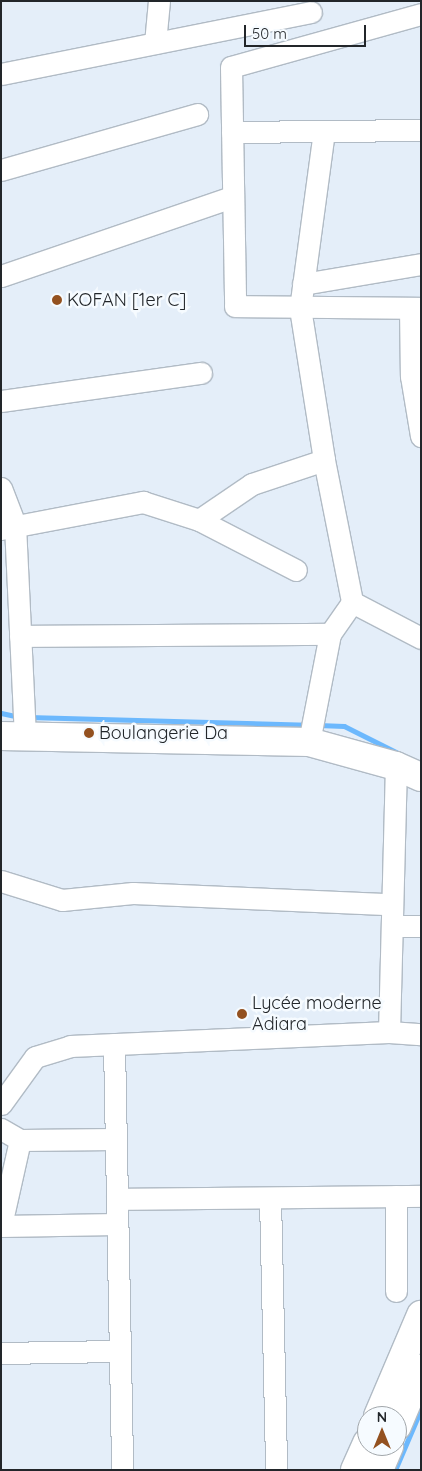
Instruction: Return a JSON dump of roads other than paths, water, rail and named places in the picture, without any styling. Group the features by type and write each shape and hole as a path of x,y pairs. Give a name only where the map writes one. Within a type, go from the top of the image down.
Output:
{"main road":[{"path":"13,736 309,742 396,766 421,777"},
{"path":"399,1400 421,1315"},
{"path":"399,1400 421,1369"},
{"path":"356,1470 362,1456"},
{"path":"379,1470 385,1456"}],"street":[{"path":"155,43 159,1"},
{"path":"1,74 311,12"},
{"path":"421,14 232,67 232,197 235,306 416,308 411,376 421,436"},
{"path":"1,170 197,114"},
{"path":"232,132 421,130"},
{"path":"309,742 330,634 352,602 324,460 300,308 324,131"},
{"path":"1,276 232,197"},
{"path":"303,284 421,264"},
{"path":"1,401 201,373"},
{"path":"199,520 252,484 324,460"},
{"path":"1,488 8,527 20,636 13,736"},
{"path":"8,527 143,502 199,520 296,570"},
{"path":"352,602 421,638"},
{"path":"20,636 330,634"},
{"path":"389,1032 393,926 390,904 396,766"},
{"path":"1,881 62,900 133,893 390,904"},
{"path":"393,926 421,926"},
{"path":"1,1104 35,1057 70,1046 389,1032 421,1034"},
{"path":"114,1044 122,1470"},
{"path":"1,1129 20,1140 116,1139"},
{"path":"20,1140 1,1226 117,1224"},
{"path":"396,1196 396,1291"},
{"path":"117,1199 421,1196"},
{"path":"270,1198 276,1470"},
{"path":"1,1353 120,1351"}],"waterway":[{"path":"1,713 20,717"},
{"path":"28,717 307,725"},
{"path":"318,725 344,726 400,754"},
{"path":"395,1470 421,1409"}],"place":[{"name":"KOFAN [1er C]","path":"57,300"},
{"name":"Boulangerie Da","path":"89,733"},
{"name":"Lycée moderne Adiara","path":"242,1014"}]}
